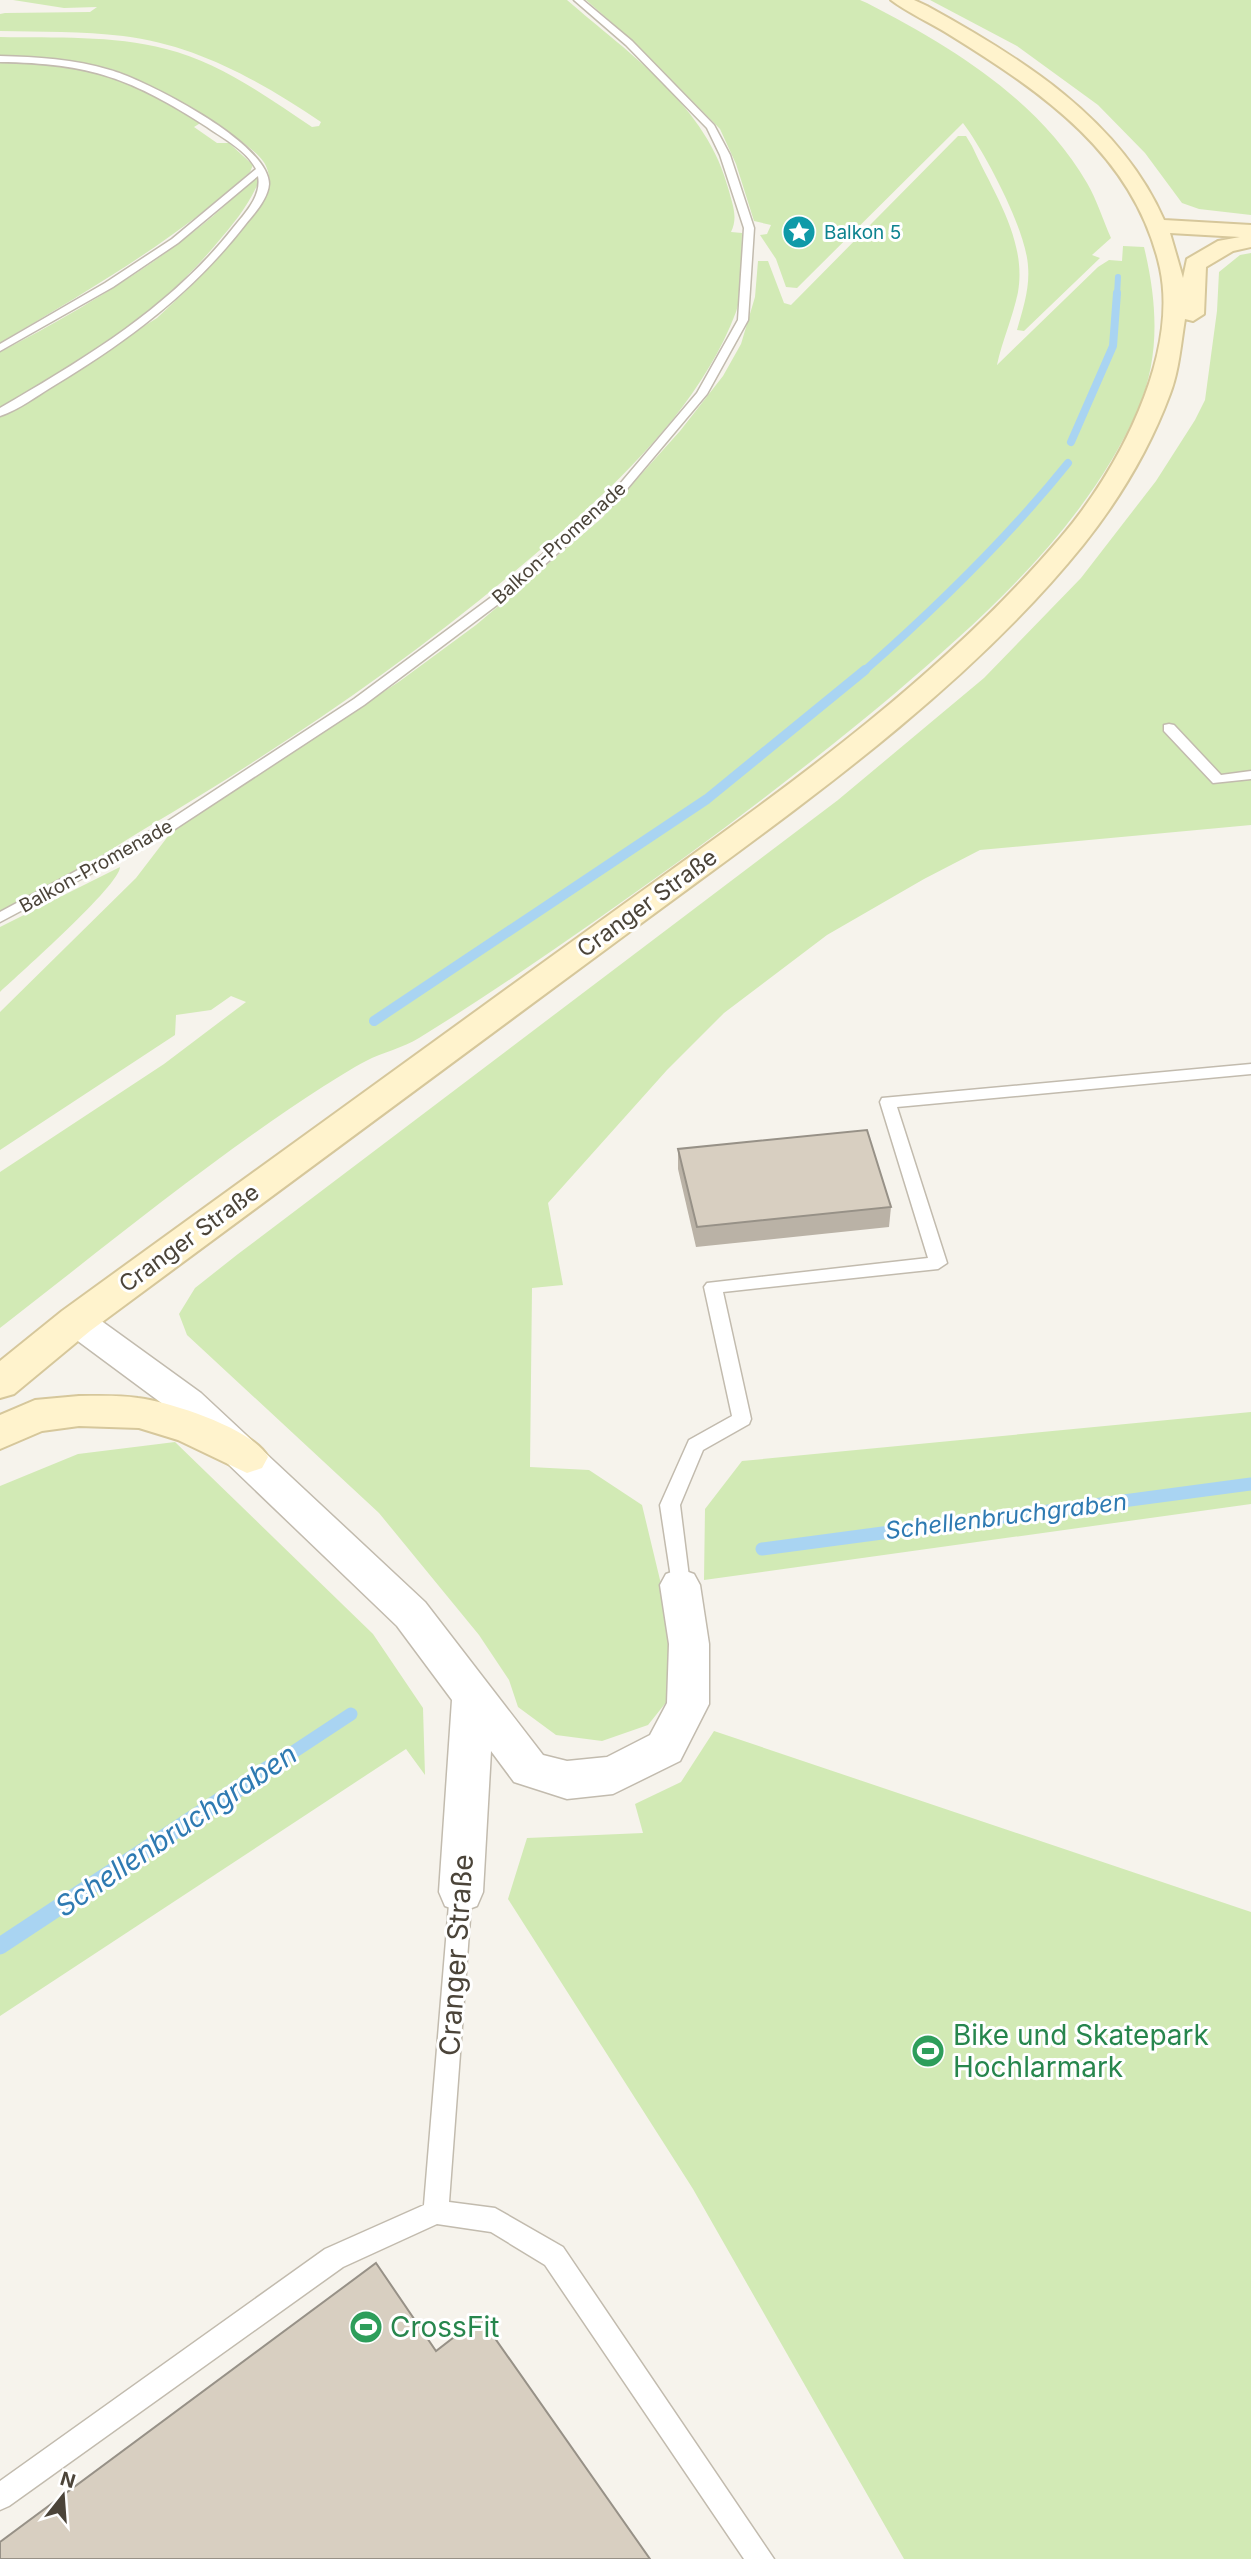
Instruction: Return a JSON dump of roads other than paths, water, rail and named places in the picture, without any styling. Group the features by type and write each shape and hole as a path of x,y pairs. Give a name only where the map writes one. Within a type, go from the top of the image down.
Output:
{"main road":[{"name":"Cranger Straße","path":"0,1383 76,1321 743,833 939,675 1032,587 1112,487 1151,417 1168,368 1176,311 1173,285 1157,226 1126,167 1083,118 1032,77 900,0"},
{"path":"1157,226 1251,231"},
{"name":"Cranger Straße","path":"1151,417 1178,397 1190,344 1195,264 1226,246 1251,241"},
{"path":"0,1433 35,1416 79,1411 139,1413 191,1428 247,1457"}],"street":[{"path":"76,1321 188,1403 411,1614 529,1769 567,1780 613,1775 665,1748 688,1704 689,1644 680,1585"},
{"name":"Cranger Straße","path":"461,1892 473,1697"}],"lane":[{"name":"Balkon-Promenade","path":"0,918 170,827 359,702 494,602 612,500 702,394 743,320 749,228 725,155 711,127 629,43 578,0"},
{"path":"0,59 52,61 115,71 183,106 238,145 260,170 264,188 238,228 195,276 151,316 101,352 0,412"},
{"path":"0,348 109,285 175,241 260,170"},
{"path":"1169,728 1218,780 1251,775"},
{"path":"680,1585 670,1505 696,1445 742,1419 713,1287 938,1263 888,1102 1251,1069"},
{"name":"Cranger Straße","path":"436,2212 461,1892"},
{"path":"0,2497 334,2258 436,2212 495,2220 554,2256 760,2559"}],"waterway":[{"path":"1117,295 1118,277"},
{"path":"1071,442 1113,346 1117,293"},
{"path":"863,672 970,572 1068,463"},
{"path":"374,1021 707,799 865,670"},
{"name":"Schellenbruchgraben","path":"762,1549 1251,1484"},
{"name":"Schellenbruchgraben","path":"266,1770 351,1714"},
{"name":"Schellenbruchgraben","path":"0,1946 268,1769"}],"place":[{"name":"Balkon 5","path":"799,232"},
{"name":"Bike und Skatepark Hochlarmark","path":"928,2051"},
{"name":"CrossFit","path":"366,2327"}]}
